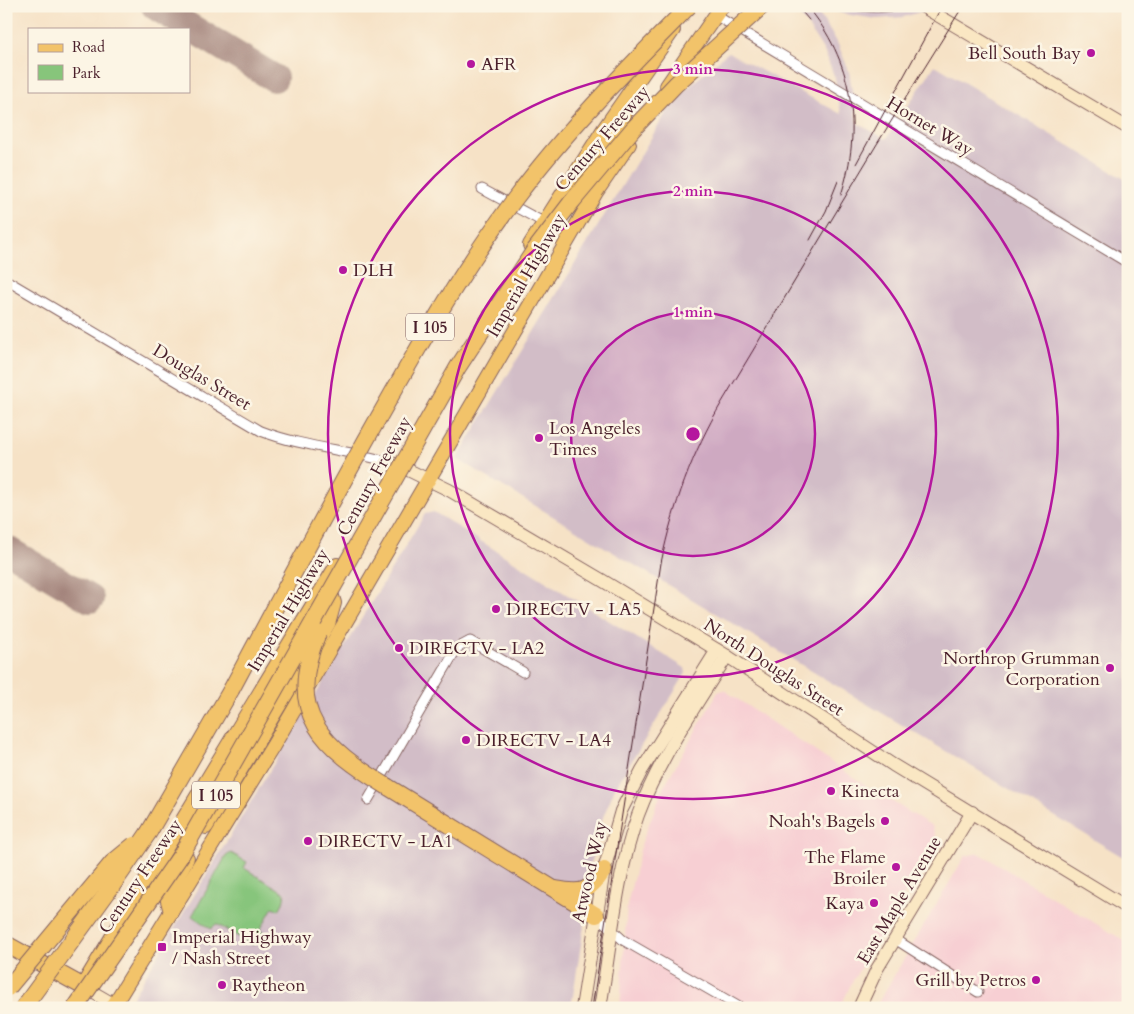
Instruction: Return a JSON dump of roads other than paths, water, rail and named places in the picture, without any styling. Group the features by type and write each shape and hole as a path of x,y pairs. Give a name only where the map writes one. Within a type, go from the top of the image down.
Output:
{"highway":[{"name":"Century Freeway","path":"24,1008 149,832 231,690 341,484 401,378 476,253 515,198 575,124 689,6"},
{"name":"Century Freeway","path":"75,1008 181,855 343,573 458,367 534,251 570,204 633,129 676,84 762,6"},
{"path":"343,573 306,665 308,704 314,722 323,738 335,751 356,767 596,915"},
{"path":"6,990 112,863 149,832"},
{"path":"88,1008 181,855"},
{"path":"554,888 575,892 584,890 593,886 604,870"},
{"path":"6,944 82,986"}],"main road":[{"name":"Imperial Highway","path":"69,1008 240,727 396,464 544,222 689,6"},
{"path":"922,6 1128,128"},
{"name":"Imperial Highway","path":"116,1007 273,746 596,192 719,11"},
{"path":"567,242 565,221 624,116 637,82"},
{"name":"North Douglas Street","path":"396,464 429,479 722,653 893,765 1128,908"},
{"path":"172,912 167,897 173,882 328,624 334,603 327,581"},
{"name":"Atwood Way","path":"582,1008 604,870 621,811 632,788 722,653"},
{"name":"Atwood Way","path":"600,1008 622,872 630,840 645,797 722,653"},
{"name":"East Maple Avenue","path":"859,1008 895,939 972,812"},
{"path":"82,986 116,1007"}],"street":[{"name":"Hornet Way","path":"719,11 1128,263"},
{"path":"482,189 544,222"},
{"name":"Douglas Street","path":"6,280 261,432 288,442 396,464"},
{"path":"368,800 458,648 470,641 523,672"},
{"path":"240,727 273,746"},
{"path":"596,915 623,940 741,1008"},
{"path":"895,939 978,992"}],"tram line":[{"path":"797,6 809,20"},
{"path":"807,6 823,27 835,49 844,72 850,96 852,120 851,145 848,170 841,195"},
{"path":"836,6 877,12 918,6"},
{"path":"856,164 942,6"},
{"path":"592,1008 661,563 671,521 685,480 711,421 722,402 877,144 963,6"},
{"path":"810,240 826,211 838,181"}],"place":[{"name":"Bell South Bay","path":"1091,53"},
{"name":"AFR","path":"471,64"},
{"name":"DLH","path":"343,270"},
{"name":"Los Angeles Times","path":"539,438"},
{"name":"DIRECTV - LA5","path":"496,609"},
{"name":"DIRECTV - LA2","path":"399,648"},
{"name":"Northrop Grumman Corporation","path":"1110,668"},
{"name":"DIRECTV - LA4","path":"466,740"},
{"name":"Kinecta","path":"831,791"},
{"name":"Noah's Bagels","path":"885,821"},
{"name":"DIRECTV - LA1","path":"308,841"},
{"name":"The Flame Broiler","path":"896,867"},
{"name":"Kaya","path":"874,903"},
{"name":"Imperial Highway / Nash Street","path":"162,947"},
{"name":"Grill by Petros","path":"1036,980"},
{"name":"Raytheon","path":"222,985"}]}
